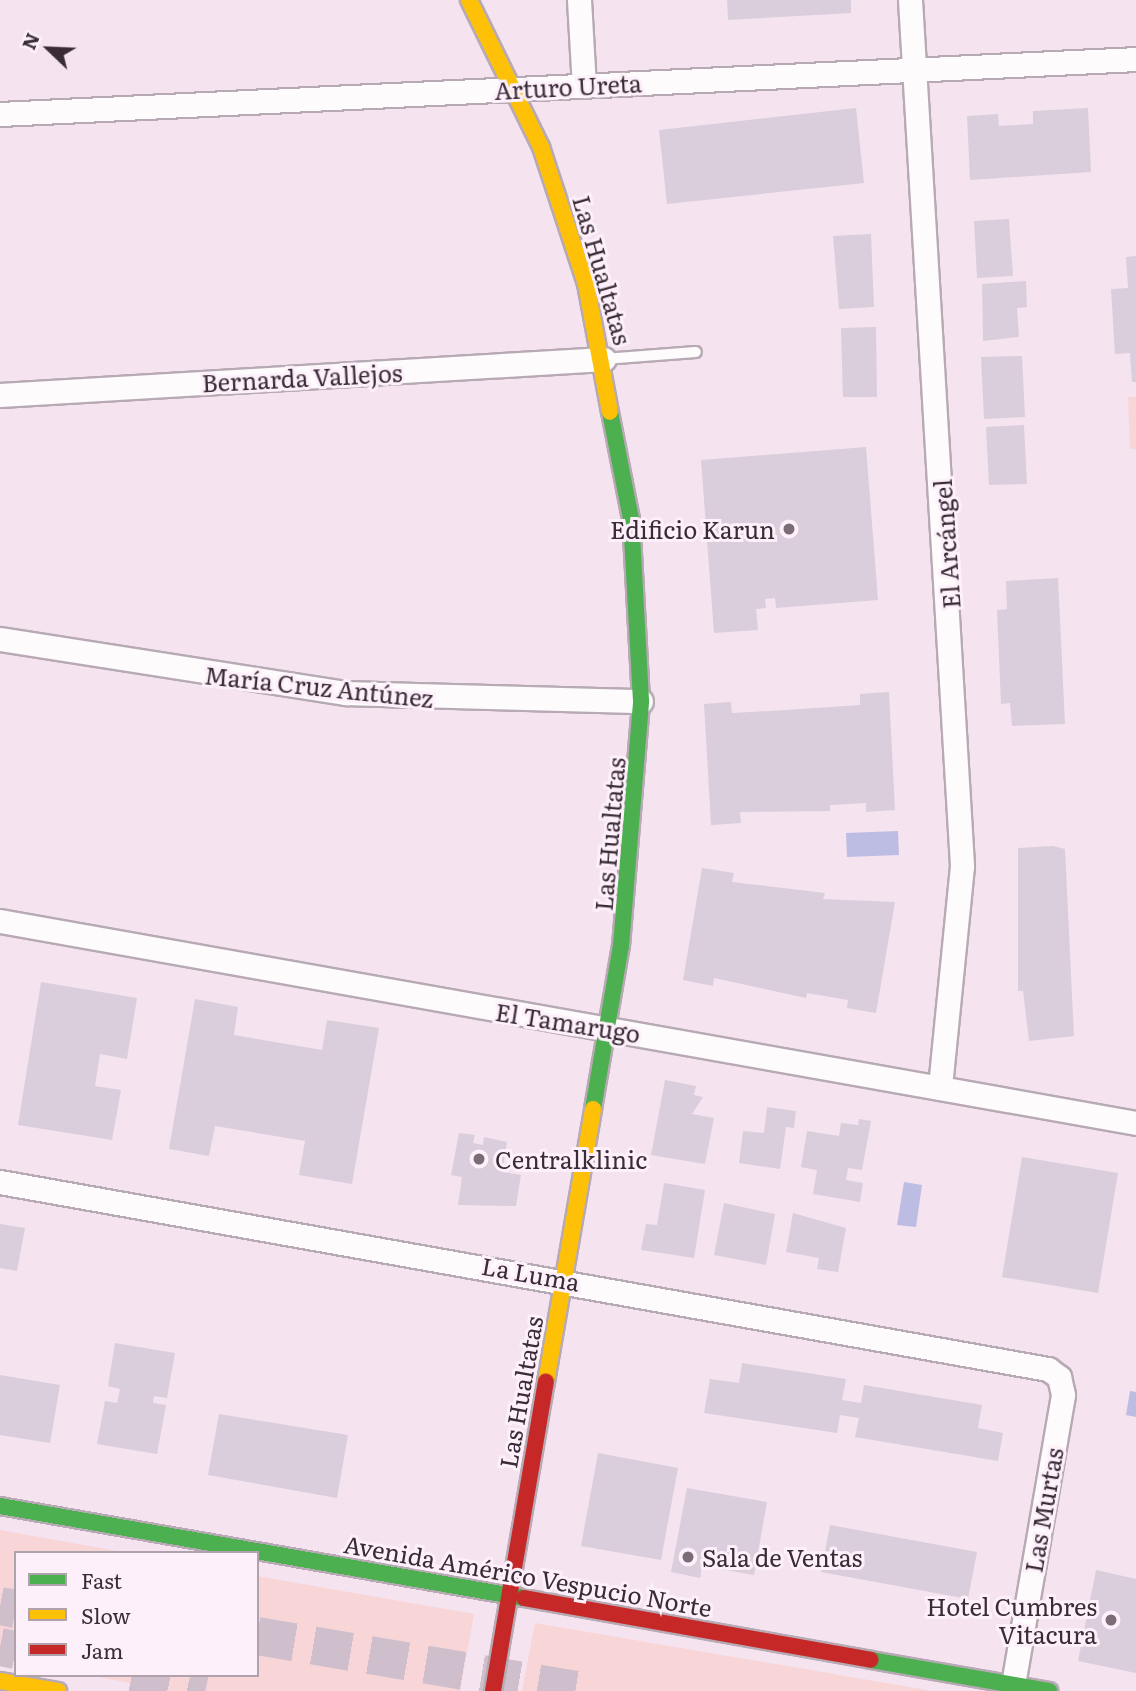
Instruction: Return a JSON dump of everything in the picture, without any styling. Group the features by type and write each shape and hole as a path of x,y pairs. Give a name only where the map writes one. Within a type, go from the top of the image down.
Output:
{"street":[{"name":"Las Hualtatas","path":"468,0 517,89 564,210 604,359 631,519 641,701 632,863 493,1691"},
{"path":"579,0 584,86"},
{"name":"El Arcángel","path":"910,0 962,866 940,1088"},
{"name":"Arturo Ureta","path":"0,114 1136,60"},
{"name":"Bernarda Vallejos","path":"0,395 604,359"},
{"name":"María Cruz Antúnez","path":"0,639 346,693 641,701"},
{"name":"El Tamarugo","path":"0,921 1136,1123"},
{"name":"La Luma","path":"0,1182 563,1278 1042,1366 1059,1377"},
{"name":"Las Murtas","path":"1013,1685 1063,1395 1059,1377"},
{"name":"Avenida Américo Vespucio Norte","path":"0,1506 1049,1691"},
{"path":"0,1681 58,1691"}],"lane":[{"path":"604,359 696,352"}],"shaded area":[{"path":"1128,397 1136,397 1136,449 1130,449"},
{"path":"0,1530 117,1551 14,1551 14,1662 0,1660"},
{"path":"259,1576 474,1614 460,1691 173,1691 99,1677 259,1677"},
{"path":"535,1623 933,1691 522,1691"}],"water":[{"path":"898,831 899,855 847,857 846,833"},
{"path":"904,1182 922,1185 916,1227 897,1225"},
{"path":"1130,1391 1136,1392 1136,1417 1126,1415"}],"building":[{"path":"727,0 851,0 851,13 728,20"},
{"path":"856,108 864,183 667,204 659,130"},
{"path":"1088,108 1091,172 970,180 967,116 998,114 999,126 1033,124 1033,111"},
{"path":"1009,219 1013,276 977,278 974,221"},
{"path":"871,234 874,307 839,309 833,236"},
{"path":"1136,256 1136,382 1132,382 1130,353 1115,354 1111,289 1128,288 1126,257"},
{"path":"1026,281 1027,307 1017,308 1019,337 983,341 982,284"},
{"path":"876,327 877,397 843,397 841,328"},
{"path":"1022,356 1025,417 984,419 981,357"},
{"path":"1024,425 1027,484 989,485 986,427"},
{"name":"Edificio Karun","path":"866,447 878,600 776,608 775,598 765,599 766,608 756,609 758,630 714,633 701,460"},
{"path":"1058,578 1065,724 1012,726 1010,703 1001,704 997,610 1007,609 1006,581"},
{"path":"889,692 895,810 866,812 866,803 830,805 830,811 740,812 741,823 711,825 704,704 731,702 732,713 770,711 860,705 860,694"},
{"path":"1053,846 1065,849 1074,1036 1029,1041 1023,991 1018,991 1018,848"},
{"path":"702,868 734,873 732,882 825,893 823,899 895,902 876,1013 847,1008 848,1000 807,993 806,998 714,978 713,986 683,980"},
{"path":"41,982 137,998 127,1059 100,1054 95,1086 121,1090 112,1140 18,1125"},
{"path":"195,999 238,1007 234,1035 322,1050 327,1020 379,1028 352,1184 299,1175 305,1141 215,1126 209,1156 169,1149"},
{"path":"665,1080 696,1086 694,1095 703,1097 692,1114 714,1118 705,1164 651,1155"},
{"path":"767,1107 796,1111 794,1128 786,1127 780,1169 739,1163 743,1131 764,1133"},
{"path":"859,1119 871,1121 862,1170 848,1168 846,1180 863,1183 860,1202 813,1194 817,1170 801,1167 807,1131 839,1136 841,1123 858,1125"},
{"name":"Centralklinic","path":"459,1133 475,1135 473,1143 483,1145 484,1137 507,1142 502,1172 521,1175 516,1206 458,1205 462,1177 451,1175"},
{"path":"1022,1157 1118,1173 1098,1293 1002,1277"},
{"path":"664,1183 705,1190 694,1258 641,1250 646,1224 657,1225"},
{"path":"724,1203 775,1214 766,1265 714,1255"},
{"path":"793,1213 846,1228 838,1272 817,1269 819,1258 786,1252"},
{"path":"0,1224 25,1228 17,1271 0,1268"},
{"path":"115,1343 175,1353 167,1398 154,1396 153,1403 166,1405 157,1454 97,1444 105,1401 117,1403 120,1389 108,1386"},
{"path":"742,1363 846,1379 842,1400 861,1403 864,1385 982,1405 978,1428 1003,1433 998,1461 855,1437 859,1418 840,1415 837,1433 704,1413 710,1379 739,1383"},
{"path":"0,1375 60,1385 50,1443 0,1435"},
{"path":"219,1414 348,1435 337,1498 208,1475"},
{"path":"598,1453 678,1468 661,1560 581,1546"},
{"path":"687,1488 767,1502 754,1575 720,1569 722,1560 704,1556 700,1578 671,1572"},
{"path":"830,1525 977,1552 968,1599 821,1572"},
{"name":"Hotel Cumbres Vitacura","path":"1096,1570 1136,1579 1136,1673 1078,1661"}],"tunnel":[{"path":"0,1606 14,1609"},
{"path":"259,1636 582,1691"},
{"path":"0,1647 14,1650"},
{"path":"141,1677 205,1691"}],"traffic: fast":[{"path":"593,1109 621,946 641,701 631,519 610,412"},
{"path":"0,1506 256,1551"},
{"path":"259,1551 524,1598"},
{"path":"871,1660 1049,1691"}],"traffic: slow":[{"path":"469,0 541,147 586,284 610,412"},
{"path":"546,1382 593,1109"},
{"path":"0,1681 58,1691"}],"traffic: jam":[{"path":"493,1691 546,1382"},
{"path":"524,1598 871,1660"}],"place":[{"name":"Edificio Karun","path":"789,529"},
{"name":"Centralklinic","path":"479,1159"},
{"name":"Sala de Ventas","path":"688,1557"},
{"name":"Hotel Cumbres Vitacura","path":"1111,1620"}]}
